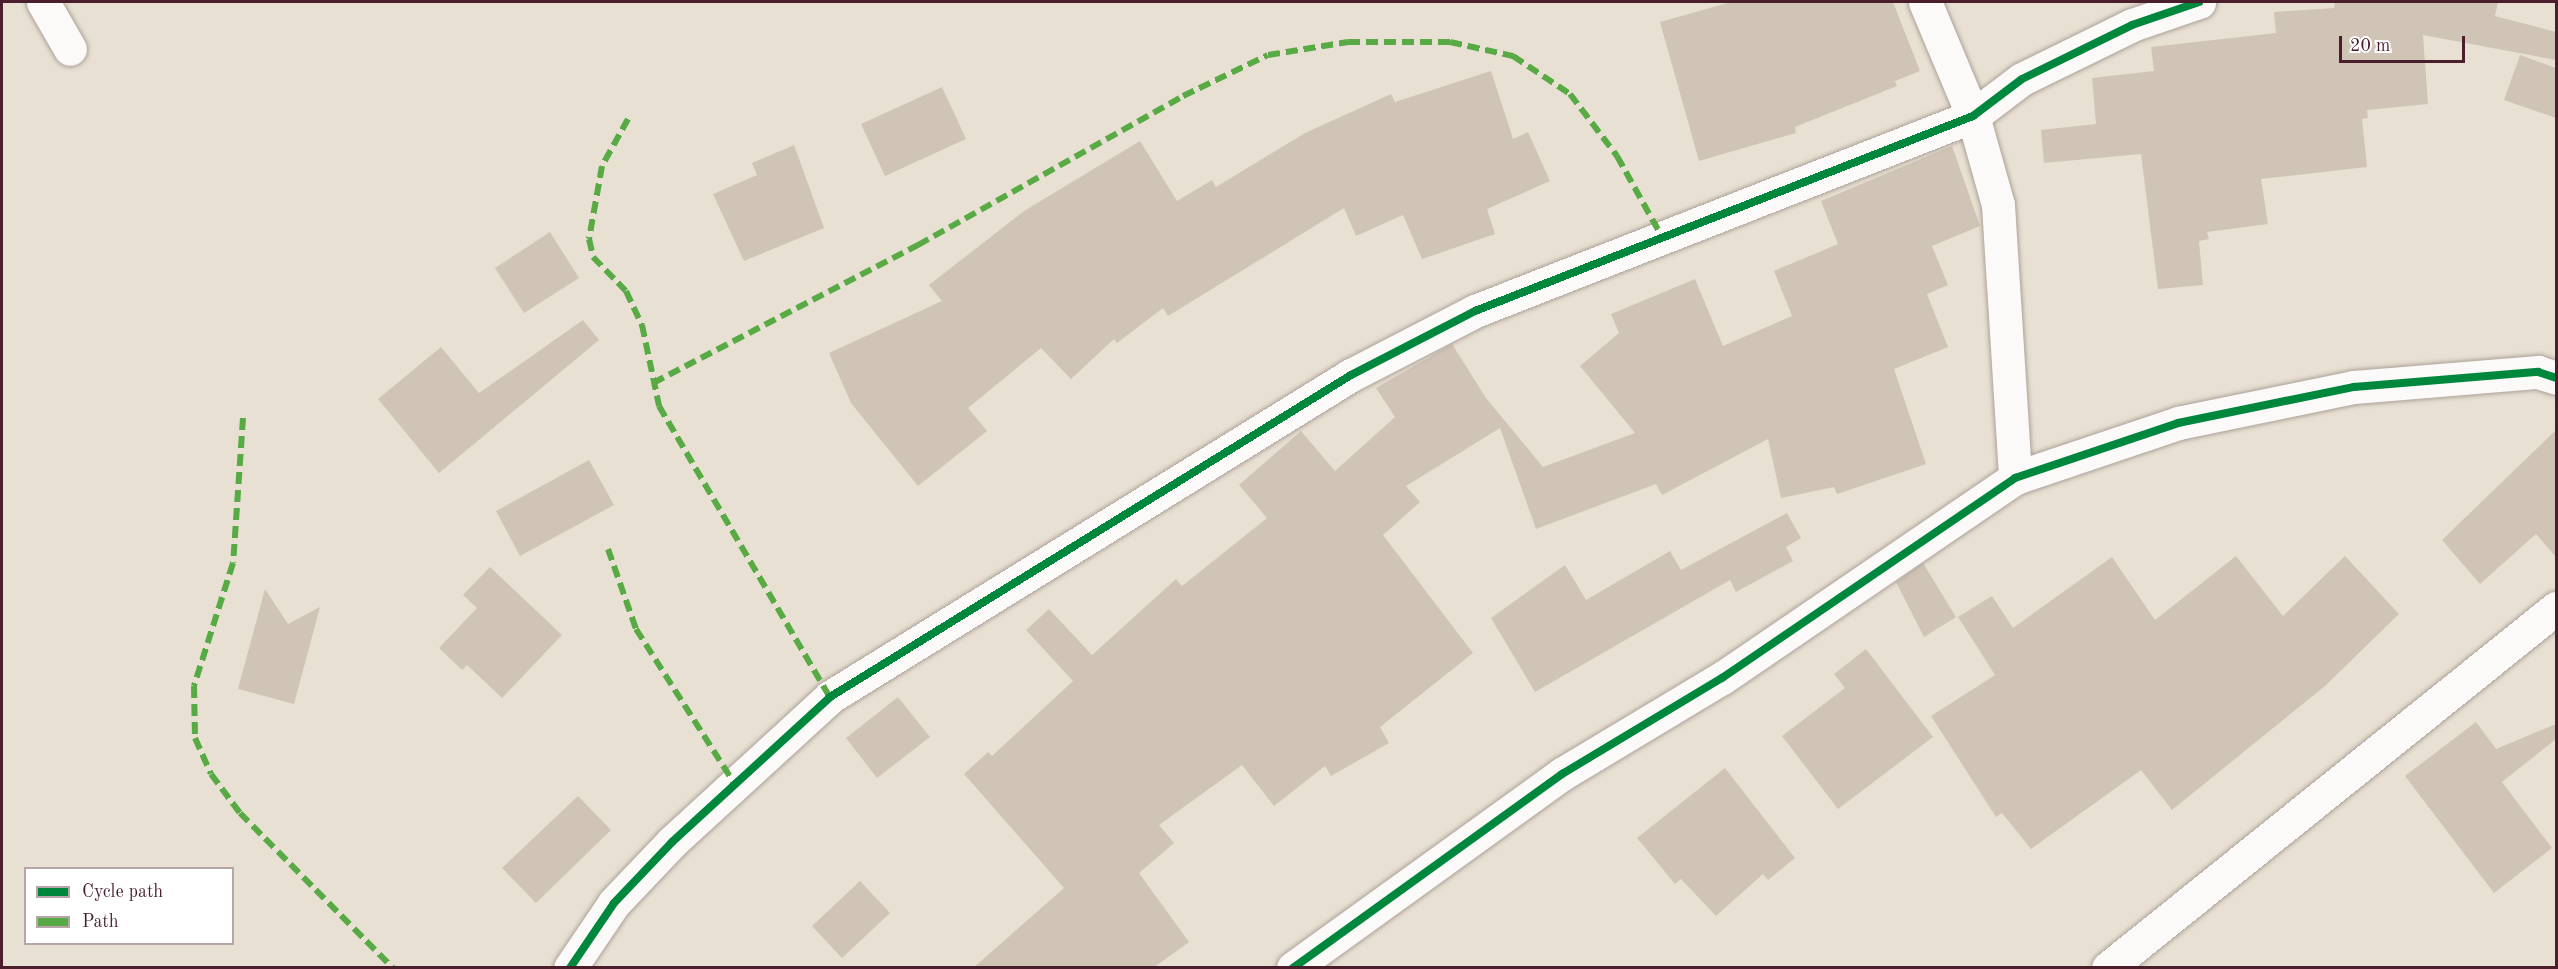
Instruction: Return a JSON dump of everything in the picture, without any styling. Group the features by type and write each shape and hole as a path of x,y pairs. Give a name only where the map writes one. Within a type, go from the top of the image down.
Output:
{"street":[{"path":"43,2 70,49"},
{"path":"1925,2 1972,116 1998,205 2015,478"},
{"path":"570,968 614,903 672,842 830,697 1210,459 1475,311 1972,116 2022,79 2132,25 2199,2"},
{"path":"1293,968 1562,774 1722,678 2015,478 2178,423 2354,387 2538,372 2556,378"},
{"path":"2108,968 2556,608"}],"building":[{"path":"1731,2 1893,2 1920,71 1895,81 1897,86 1795,127 1796,133 1699,161 1660,22"},
{"path":"2335,2 2498,2 2495,16 2556,32 2556,60 2423,35 2428,104 2367,110 2368,118 2362,119 2367,167 2261,179 2268,224 2207,232 2209,239 2199,241 2203,285 2158,289 2141,154 2044,163 2041,130 2096,124 2092,78 2154,71 2151,47 2276,33 2274,12 2334,8"},
{"path":"2520,55 2556,68 2556,118 2504,100"},
{"path":"1491,71 1513,139 1528,132 1550,181 1487,209 1495,234 1422,259 1403,215 1356,236 1344,208 1168,316 1163,308 1117,343 1114,339 1071,379 1041,348 968,408 987,431 918,486 851,403 829,353 942,301 929,285 1024,211 1140,141 1177,201 1212,180 1216,187 1305,133 1391,94 1395,102"},
{"path":"942,87 966,139 885,176 861,124"},
{"path":"794,145 824,228 744,261 713,194 757,175 752,163"},
{"path":"1952,146 1980,226 1932,246 1948,285 1927,294 1948,347 1894,369 1926,464 1837,494 1834,487 1781,498 1768,439 1662,495 1656,484 1536,529 1500,428 1406,486 1420,502 1383,535 1473,653 1380,727 1389,743 1331,776 1325,766 1274,806 1242,765 1159,825 1174,843 1139,873 1189,942 1153,968 973,968 1064,888 964,774 988,752 992,756 1073,681 1026,630 1049,609 1092,655 1176,579 1182,586 1267,518 1239,485 1301,431 1335,471 1395,417 1376,388 1452,344 1486,398 1543,467 1635,433 1580,366 1619,333 1611,314 1695,279 1723,346 1792,316 1774,271 1838,244 1821,201"},
{"path":"550,232 579,278 524,313 495,268"},
{"path":"583,320 599,340 439,473 378,399 441,347 479,393"},
{"path":"2556,430 2556,557 2536,534 2480,584 2442,540"},
{"path":"589,460 614,505 520,556 496,511"},
{"path":"1787,513 1801,538 1786,547 1793,561 1736,592 1730,580 1535,692 1491,618 1565,565 1586,600 1670,551 1681,570"},
{"path":"2236,556 2283,616 2345,556 2399,614 2325,686 2172,810 2141,770 2031,849 2002,813 1996,817 1931,716 1995,675 1958,617 1992,596 2013,628 2112,557 2155,620"},
{"path":"1923,563 1956,617 1924,637 1896,582"},
{"path":"490,567 562,635 502,698 467,665 462,670 439,648 477,608 463,595"},
{"path":"265,589 288,624 320,607 294,704 238,689"},
{"path":"1866,649 1933,737 1838,809 1782,736 1845,688 1834,674"},
{"path":"898,697 930,737 877,778 846,738"},
{"path":"2476,722 2496,749 2556,724 2556,739 2502,782 2552,848 2494,893 2405,776"},
{"path":"1725,768 1795,858 1768,880 1763,874 1716,916 1681,879 1675,884 1637,838"},
{"path":"578,796 611,830 536,903 502,868"},
{"path":"860,881 890,913 842,958 812,926"}],"marked path":[{"path":"653,383 918,245 1183,96 1268,55 1348,42 1450,42 1513,56 1570,94 1617,156 1662,237"},
{"path":"628,119 602,166 589,239 593,257 626,291 642,325 659,406 830,697"},
{"path":"243,418 233,563 194,686 195,738 211,774 240,813 393,968"},
{"path":"608,549 636,629 734,783"}],"cycle path":[{"path":"570,968 614,903 672,842 830,697 1351,375 1475,311 1973,116 2022,79 2132,25 2199,2"},
{"path":"1293,968 1562,774 1722,678 2015,478 2178,423 2354,387 2538,372 2556,378"}]}
